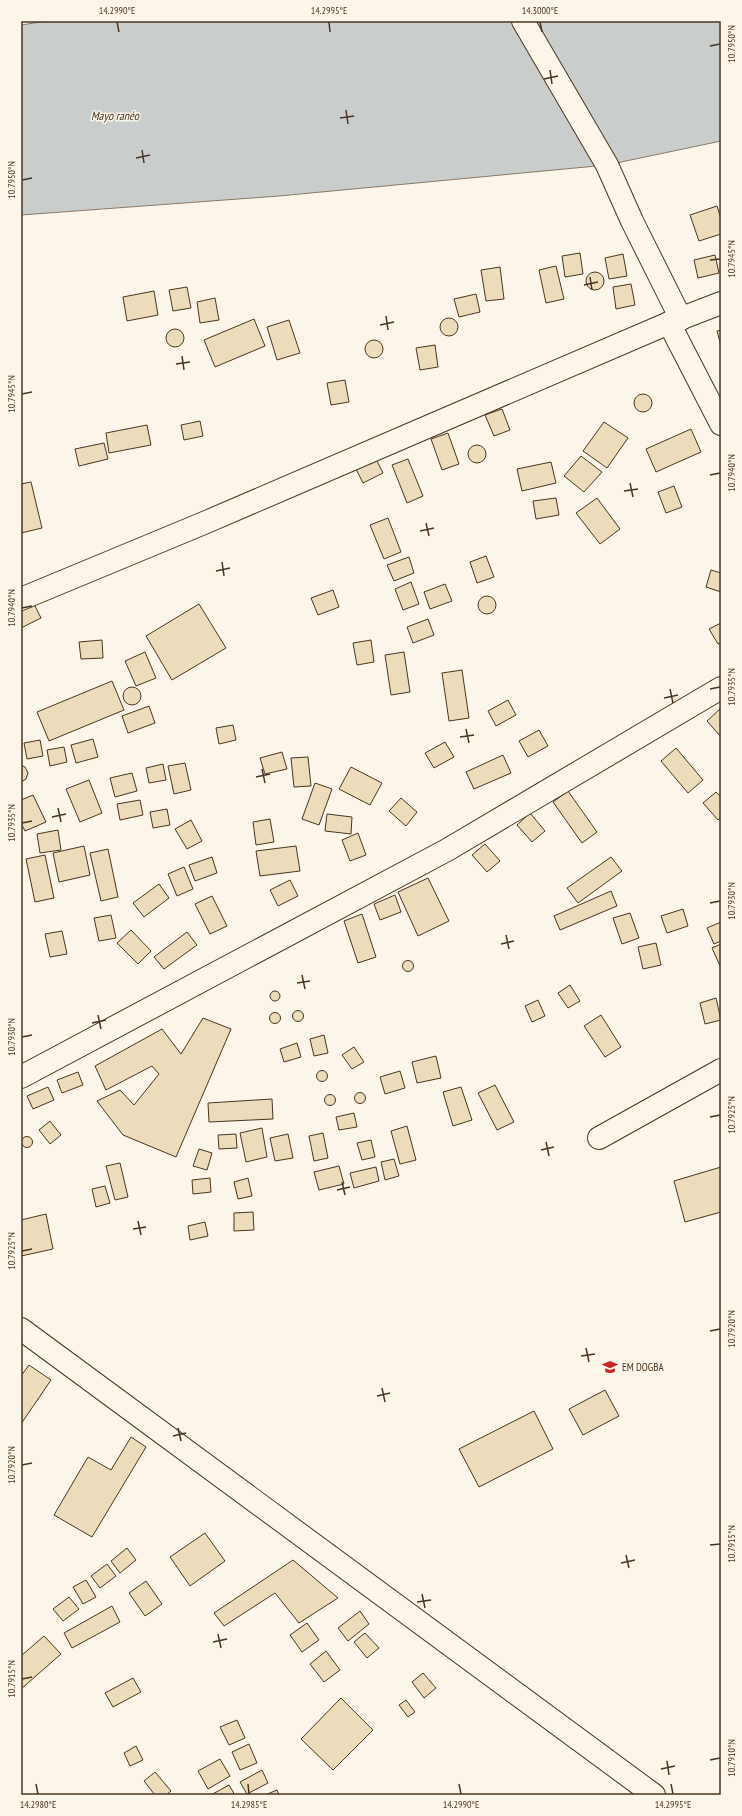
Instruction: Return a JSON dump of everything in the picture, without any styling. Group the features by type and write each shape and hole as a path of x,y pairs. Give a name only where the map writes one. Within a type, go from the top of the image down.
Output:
{"street":[{"path":"523,21 607,165 721,424"},
{"path":"21,599 204,523 675,321 721,303"},
{"path":"21,1077 447,850 721,688"},
{"path":"599,1138 721,1070"},
{"path":"21,1329 654,1795"}],"water":[{"name":"Mayo ranéo","path":"47,21 721,21 721,141 607,165 279,196 21,215 21,25"}],"building":[{"path":"717,206 721,219 721,234 699,241 690,215"},
{"path":"580,253 583,274 565,277 562,256"},
{"path":"623,254 627,276 609,279 605,258"},
{"path":"715,255 719,273 698,278 694,260"},
{"path":"556,266 564,299 546,303 539,270"},
{"path":"500,267 504,299 486,301 481,270"},
{"path":"595,272 599,273 603,277 603,285 599,289 595,290 591,289 587,285 586,281 587,277 591,273"},
{"path":"631,284 635,305 616,309 613,287"},
{"path":"187,287 191,308 173,311 169,290"},
{"path":"154,291 158,315 127,321 123,297"},
{"path":"476,294 480,312 459,317 454,299"},
{"path":"215,298 219,320 200,323 197,302"},
{"path":"449,318 453,319 457,323 457,331 453,335 449,336 445,335 441,331 440,327 441,323 445,319"},
{"path":"254,319 265,346 215,367 204,340"},
{"path":"289,320 300,353 277,360 267,327"},
{"path":"175,329 179,330 183,334 183,342 179,346 175,347 171,346 167,342 166,338 167,334 171,330"},
{"path":"721,330 721,346 717,331"},
{"path":"374,340 378,341 382,345 382,353 378,357 374,358 370,357 366,353 365,349 366,345 370,341"},
{"path":"435,345 438,367 420,370 416,348"},
{"path":"345,380 349,402 331,405 327,383"},
{"path":"643,394 647,395 651,399 651,407 647,411 643,412 639,411 635,407 634,403 635,399 639,395"},
{"path":"502,409 510,430 494,436 485,415"},
{"path":"200,421 203,436 184,440 181,425"},
{"path":"604,422 628,438 607,468 583,451"},
{"path":"147,425 151,445 109,453 106,433"},
{"path":"691,429 701,452 656,472 646,449"},
{"path":"448,433 459,464 442,470 431,439"},
{"path":"104,443 108,459 79,466 75,449"},
{"path":"477,445 481,446 485,450 485,458 481,462 477,463 473,462 469,458 468,454 469,450 473,446"},
{"path":"581,456 602,472 584,492 564,476"},
{"path":"375,457 383,473 363,483 355,467"},
{"path":"408,459 423,496 407,503 392,465"},
{"path":"551,462 556,483 522,491 517,469"},
{"path":"31,482 42,528 21,533 21,484"},
{"path":"674,486 682,507 666,513 658,492"},
{"path":"556,498 559,515 536,519 533,501"},
{"path":"597,498 620,529 600,544 576,513"},
{"path":"388,518 401,552 384,559 370,525"},
{"path":"486,556 494,577 477,583 470,562"},
{"path":"409,557 414,573 394,581 387,565"},
{"path":"711,570 721,573 721,592 706,587"},
{"path":"411,582 419,604 403,610 395,589"},
{"path":"445,584 452,601 430,609 424,592"},
{"path":"333,590 339,607 318,615 311,598"},
{"path":"487,596 491,597 495,601 495,609 491,613 487,614 483,613 479,609 478,605 479,601 483,597"},
{"path":"33,602 41,618 21,628 21,608"},
{"path":"199,604 226,648 172,680 146,636"},
{"path":"428,619 434,635 413,643 407,627"},
{"path":"721,623 721,643 718,644 709,629"},
{"path":"102,640 103,658 81,659 79,642"},
{"path":"371,640 374,662 357,665 353,643"},
{"path":"145,652 156,678 136,686 125,661"},
{"path":"404,652 410,692 391,695 385,655"},
{"path":"462,670 469,718 449,721 442,673"},
{"path":"112,681 124,710 49,741 37,712"},
{"path":"132,687 136,688 140,692 140,700 136,704 132,705 128,704 124,700 123,696 124,692 128,688"},
{"path":"508,700 516,715 496,726 488,711"},
{"path":"149,706 155,723 128,733 122,716"},
{"path":"720,709 721,710 721,737 707,721"},
{"path":"233,725 236,740 219,744 216,728"},
{"path":"539,730 548,746 528,757 519,741"},
{"path":"93,739 98,757 76,763 71,745"},
{"path":"40,740 43,756 27,759 24,743"},
{"path":"445,742 454,757 434,768 425,753"},
{"path":"64,747 67,762 50,766 47,750"},
{"path":"676,748 703,780 688,793 661,761"},
{"path":"282,752 287,769 265,774 260,758"},
{"path":"503,755 511,773 474,789 466,772"},
{"path":"308,757 311,786 294,787 291,758"},
{"path":"185,763 191,790 174,794 168,766"},
{"path":"163,764 166,780 149,783 146,768"},
{"path":"21,765 25,767 28,773 26,779 21,782"},
{"path":"351,767 382,783 370,805 339,789"},
{"path":"132,773 137,791 115,797 110,778"},
{"path":"89,780 102,813 80,822 66,789"},
{"path":"315,783 332,789 319,825 302,819"},
{"path":"568,791 597,832 582,843 553,802"},
{"path":"716,792 721,797 721,817 718,820 703,803"},
{"path":"33,795 46,822 25,831 21,823 21,800"},
{"path":"401,798 417,812 406,826 389,811"},
{"path":"140,800 143,815 120,820 117,804"},
{"path":"167,809 170,825 153,828 150,812"},
{"path":"530,813 545,831 532,842 517,825"},
{"path":"327,814 352,817 351,834 325,831"},
{"path":"270,819 274,842 256,845 253,822"},
{"path":"191,820 202,841 187,849 175,829"},
{"path":"58,830 61,850 40,853 37,834"},
{"path":"358,833 366,855 350,861 342,840"},
{"path":"485,844 500,861 487,872 472,855"},
{"path":"84,846 90,875 59,882 53,853"},
{"path":"296,846 300,871 260,876 256,851"},
{"path":"108,849 118,897 101,901 90,853"},
{"path":"45,855 54,898 35,902 26,859"},
{"path":"212,857 217,873 195,881 189,865"},
{"path":"611,857 622,871 578,903 567,888"},
{"path":"184,867 193,889 177,896 168,874"},
{"path":"428,878 449,921 418,936 398,892"},
{"path":"290,880 298,896 278,906 270,890"},
{"path":"159,884 169,898 144,917 133,903"},
{"path":"611,891 617,906 560,930 554,916"},
{"path":"395,895 401,912 380,920 374,904"},
{"path":"212,896 227,926 210,934 195,904"},
{"path":"683,909 688,926 667,933 661,916"},
{"path":"630,913 639,938 622,944 613,918"},
{"path":"362,914 376,957 358,963 344,921"},
{"path":"111,915 116,938 99,941 94,918"},
{"path":"721,922 721,941 714,944 707,928"},
{"path":"131,930 151,951 138,964 117,943"},
{"path":"62,931 67,954 50,957 45,934"},
{"path":"187,932 197,945 164,969 154,957"},
{"path":"656,943 661,965 643,969 638,947"},
{"path":"721,944 721,968 712,948"},
{"path":"406,961 410,961 412,962 412,970 406,971 403,968 403,964"},
{"path":"570,985 580,1001 568,1008 558,993"},
{"path":"273,991 277,991 279,992 279,1000 273,1001 270,998 270,994"},
{"path":"716,998 721,1020 705,1024 700,1003"},
{"path":"538,1000 545,1016 532,1022 525,1006"},
{"path":"296,1011 300,1011 302,1012 302,1020 296,1021 293,1018 293,1014"},
{"path":"273,1013 277,1013 279,1014 279,1022 273,1023 270,1020 270,1016"},
{"path":"601,1015 621,1047 605,1057 584,1026"},
{"path":"203,1018 231,1029 176,1157 123,1135 97,1101 120,1090 134,1105 159,1074 152,1066 106,1090 95,1066 162,1029 181,1054"},
{"path":"324,1035 328,1053 314,1056 310,1039"},
{"path":"297,1043 301,1057 284,1062 280,1049"},
{"path":"354,1047 364,1062 352,1069 342,1055"},
{"path":"436,1056 441,1078 417,1083 412,1062"},
{"path":"320,1071 324,1071 326,1072 326,1080 320,1081 317,1078 317,1074"},
{"path":"400,1071 405,1088 385,1094 380,1077"},
{"path":"78,1072 83,1085 62,1093 57,1080"},
{"path":"495,1085 514,1122 497,1130 478,1093"},
{"path":"48,1087 54,1100 33,1109 27,1096"},
{"path":"461,1087 472,1120 453,1126 443,1092"},
{"path":"358,1093 362,1093 364,1094 364,1102 358,1103 355,1100 355,1096"},
{"path":"328,1095 332,1095 334,1096 334,1104 328,1105 325,1102 325,1098"},
{"path":"272,1099 273,1119 209,1122 208,1103"},
{"path":"354,1113 357,1127 339,1130 336,1117"},
{"path":"50,1121 61,1135 50,1144 39,1130"},
{"path":"407,1126 416,1160 400,1164 391,1131"},
{"path":"262,1128 267,1157 246,1162 240,1133"},
{"path":"323,1133 328,1158 314,1161 309,1136"},
{"path":"236,1134 237,1148 219,1149 218,1135"},
{"path":"288,1134 293,1158 275,1161 270,1138"},
{"path":"25,1137 29,1137 31,1138 31,1146 25,1147 22,1144 22,1140"},
{"path":"371,1140 375,1157 362,1160 357,1143"},
{"path":"199,1149 212,1153 207,1170 193,1166"},
{"path":"394,1159 399,1176 385,1180 381,1162"},
{"path":"120,1163 128,1197 115,1200 106,1166"},
{"path":"339,1166 344,1184 319,1190 314,1172"},
{"path":"376,1167 379,1181 354,1188 350,1173"},
{"path":"721,1167 721,1212 685,1222 674,1181"},
{"path":"210,1178 211,1192 193,1194 192,1180"},
{"path":"248,1178 252,1196 238,1199 234,1182"},
{"path":"105,1186 110,1203 96,1207 92,1189"},
{"path":"253,1212 254,1230 234,1231 234,1213"},
{"path":"46,1214 53,1249 21,1256 21,1220"},
{"path":"205,1222 208,1236 190,1240 188,1226"},
{"path":"29,1365 51,1380 21,1424 21,1376"},
{"path":"605,1390 619,1416 583,1435 569,1409"},
{"path":"534,1411 553,1449 479,1487 459,1449"},
{"path":"131,1437 146,1447 92,1537 54,1515 88,1457 111,1470"},
{"path":"205,1533 225,1561 190,1586 170,1557"},
{"path":"127,1548 136,1560 120,1573 111,1561"},
{"path":"293,1560 338,1598 299,1623 275,1593 224,1626 214,1613"},
{"path":"107,1564 116,1576 100,1588 91,1576"},
{"path":"86,1580 96,1597 83,1604 73,1587"},
{"path":"146,1581 162,1604 145,1616 129,1593"},
{"path":"69,1597 79,1609 63,1621 53,1609"},
{"path":"112,1606 120,1622 72,1648 64,1633"},
{"path":"360,1611 369,1624 348,1641 338,1628"},
{"path":"307,1623 319,1640 302,1652 290,1635"},
{"path":"365,1633 379,1648 367,1658 354,1642"},
{"path":"44,1636 61,1654 21,1689 21,1656"},
{"path":"326,1651 340,1670 324,1682 310,1664"},
{"path":"423,1673 436,1688 424,1698 412,1682"},
{"path":"133,1678 141,1692 113,1707 105,1693"},
{"path":"341,1698 373,1730 333,1770 301,1739"},
{"path":"406,1700 415,1712 408,1717 399,1705"},
{"path":"237,1720 245,1738 229,1745 220,1727"},
{"path":"249,1744 257,1763 240,1770 232,1752"},
{"path":"136,1746 143,1760 130,1766 124,1753"},
{"path":"220,1759 230,1776 208,1789 198,1771"},
{"path":"262,1770 268,1783 247,1794 240,1782"},
{"path":"155,1772 171,1791 166,1795 155,1795 144,1781"},
{"path":"229,1785 235,1795 211,1795"},
{"path":"277,1790 279,1795 265,1795"}],"place":[{"name":"EM DOGBA","path":"610,1367"}]}
